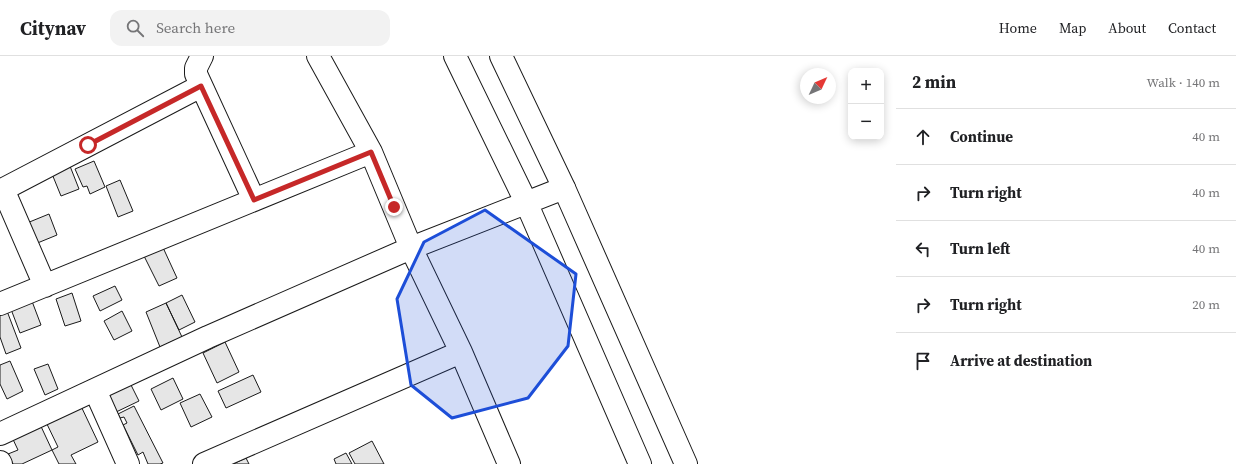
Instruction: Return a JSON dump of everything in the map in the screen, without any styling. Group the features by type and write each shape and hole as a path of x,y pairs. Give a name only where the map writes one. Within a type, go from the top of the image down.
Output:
{"street":[{"path":"202,56 198,63 196,74 254,200"},
{"path":"318,56 371,152 411,248 461,352 509,464"},
{"path":"455,56 526,202 640,464"},
{"path":"501,56 564,188 686,464"},
{"path":"45,286 2,190 201,86"},
{"path":"0,304 371,152"},
{"path":"0,434 208,337 411,248 564,188"},
{"path":"204,464 461,352"},
{"path":"95,390 128,464"}],"highlighted area":[{"path":"485,210 576,274 568,346 528,398 452,418 411,385 397,299 424,242"}],"building":[{"path":"68,161 79,189 61,196 50,169"},
{"path":"94,161 105,187 90,194 87,186 83,187 75,169"},
{"path":"120,180 133,211 118,217 106,186"},
{"path":"49,214 57,235 35,244 27,223"},
{"path":"160,241 177,278 159,286 141,250"},
{"path":"115,286 122,300 100,311 93,296"},
{"path":"72,293 81,321 65,326 56,299"},
{"path":"182,295 195,322 179,330 166,303"},
{"path":"30,296 41,325 20,333 9,304"},
{"path":"166,303 182,337 160,347 146,312"},
{"path":"7,311 21,348 6,354 0,337 0,314"},
{"path":"122,311 132,331 114,340 104,321"},
{"path":"225,342 239,372 217,383 203,353"},
{"path":"10,361 23,391 7,399 0,384 0,365"},
{"path":"48,364 58,389 45,395 34,369"},
{"path":"253,375 261,392 226,408 218,391"},
{"path":"127,377 139,401 114,413 104,392"},
{"path":"173,378 183,399 161,410 151,389"},
{"path":"200,394 212,417 191,427 180,403"},
{"path":"80,404 98,442 71,455 76,464 59,464 52,450 58,447 45,420"},
{"path":"134,406 163,463 148,464 143,452 138,455 123,425 127,423 124,417 120,418 118,414"},
{"path":"38,420 52,450 22,464 13,464 8,454 18,450 10,433"},
{"path":"372,441 384,464 355,464 349,453"},
{"path":"346,453 352,464 336,464 334,459"},
{"path":"246,458 249,464 233,464"}],"route":[{"path":"88,145 201,86 254,200 371,152 394,207"}]}
